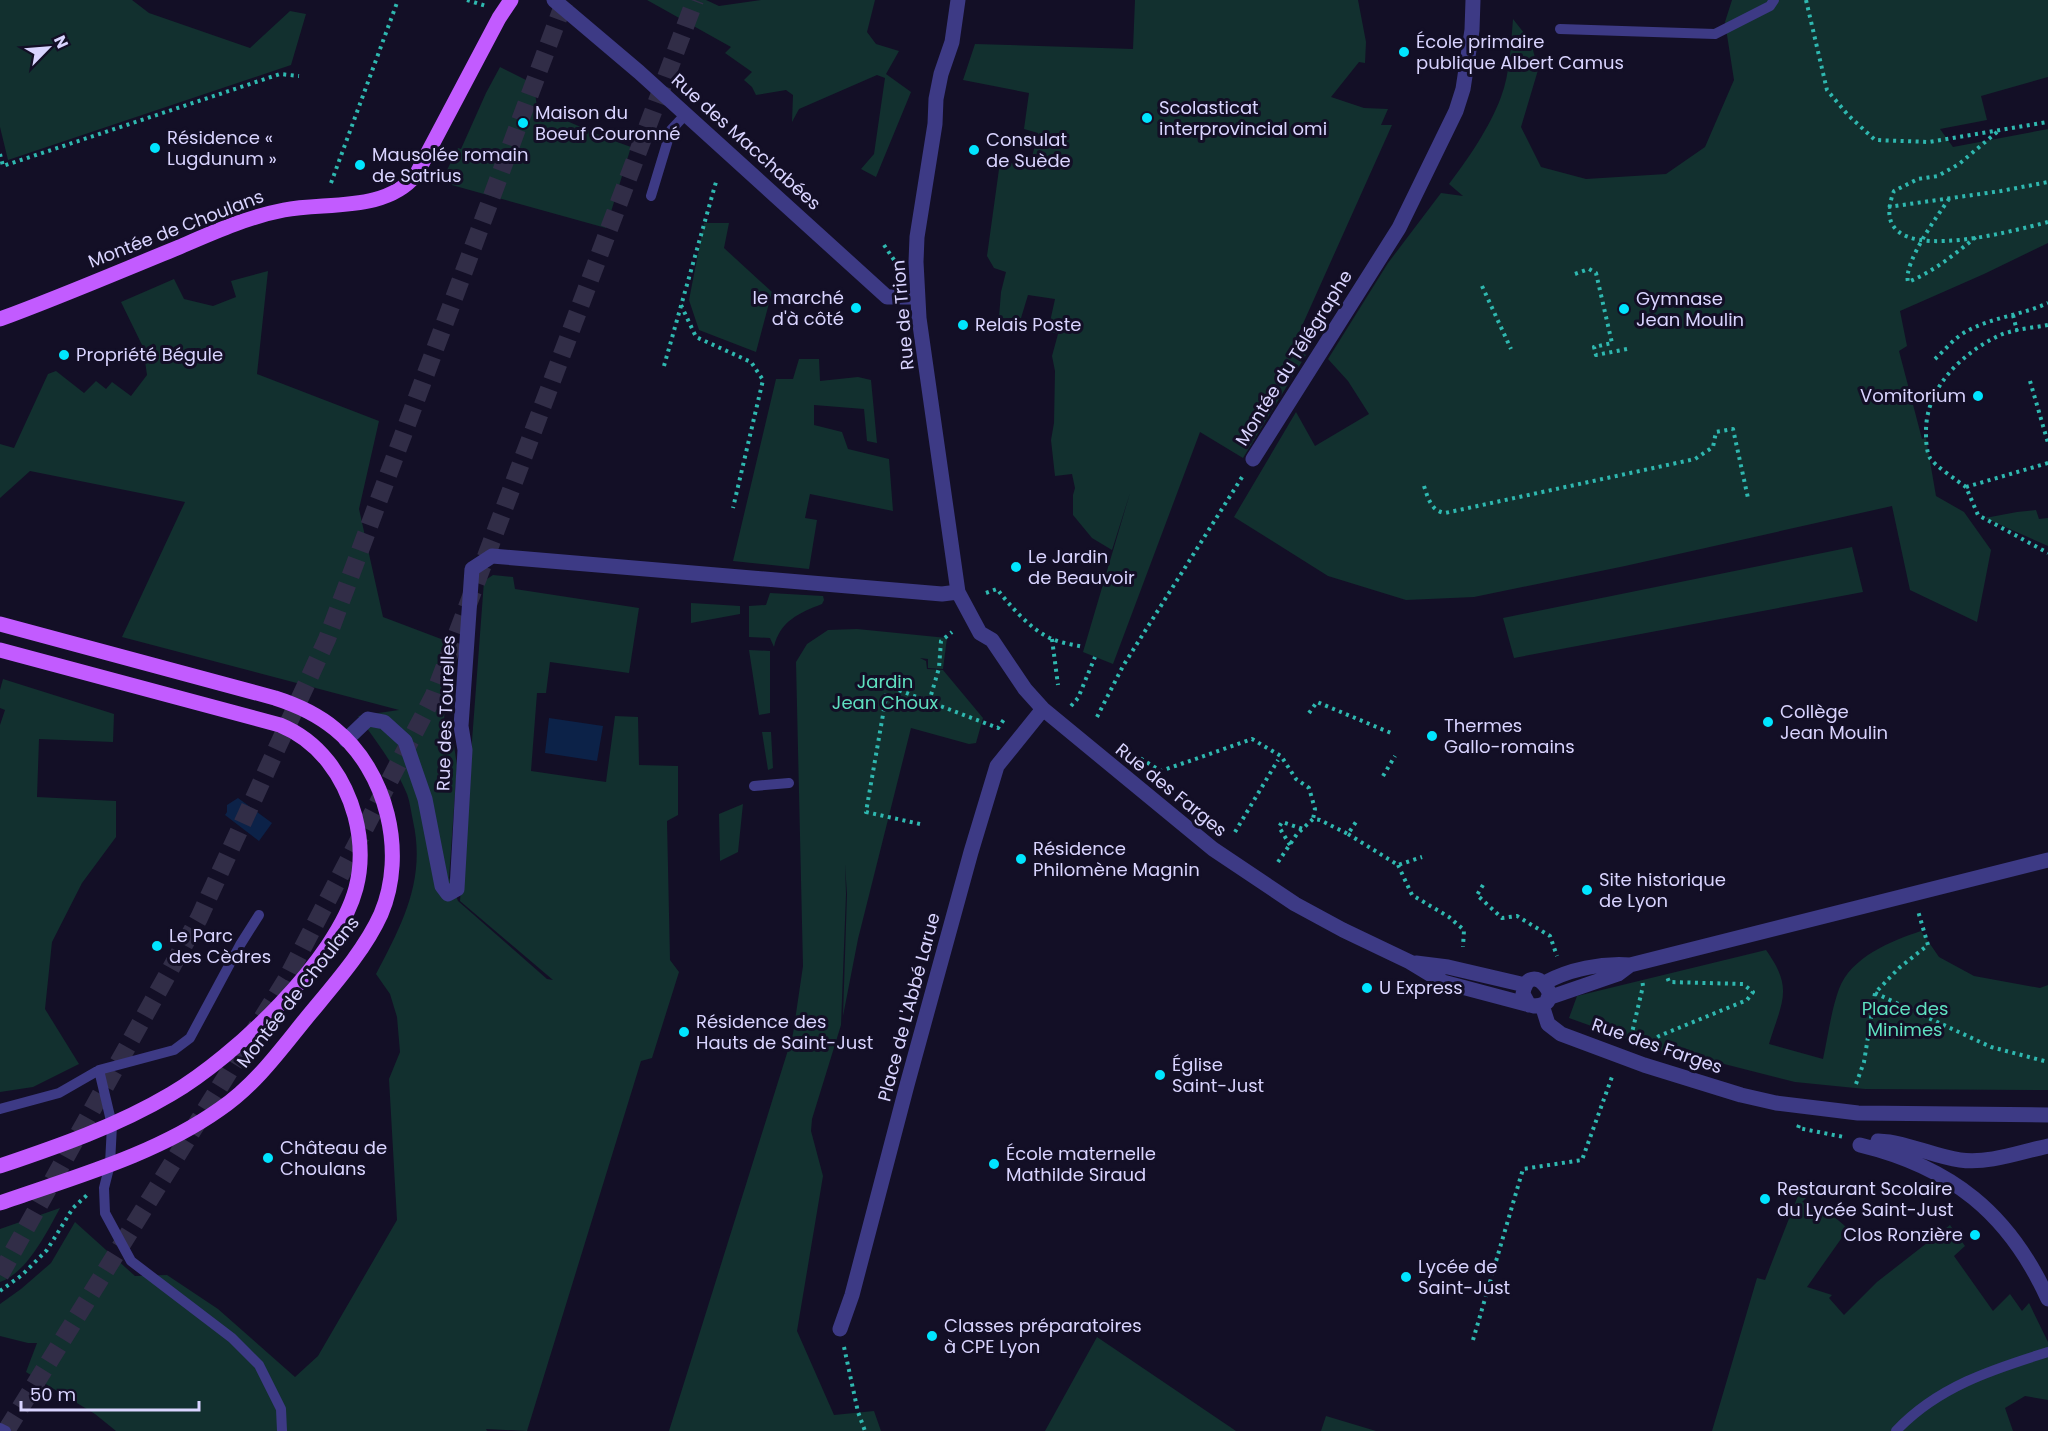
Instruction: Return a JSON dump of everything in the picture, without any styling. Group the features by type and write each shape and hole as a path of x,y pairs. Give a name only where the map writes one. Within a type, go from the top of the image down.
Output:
{"main road":[{"name":"Montée de Choulans","path":"0,319 252,218 311,206 375,201 393,194 407,185 416,175 499,18 512,0"},
{"name":"Montée de Choulans","path":"0,624 275,698 309,711 337,730 362,759 372,775 386,809 391,835 392,862 390,883 372,931 355,956 272,1060 232,1101 191,1127 110,1164 0,1203"},
{"name":"Montée de Choulans","path":"0,650 292,730 311,744 332,767 343,784 356,819 360,866 353,897 337,931 298,984 258,1026 210,1068 169,1095 112,1125 75,1141 0,1166"}],"street":[{"name":"Rue des Macchabées","path":"554,0 639,72 887,297 917,297"},
{"name":"Rue de Trion","path":"958,0 952,42 941,74 936,99 935,124 917,237 917,297 958,592"},
{"name":"Montée du Télégraphe","path":"1253,459 1399,228 1456,111 1463,89 1472,30 1473,0"},
{"name":"Rue des Tourelles","path":"346,740 368,719 384,722 405,741 425,799 442,886 448,894 457,889 465,750 461,726 472,569 492,556 942,594 958,592"},
{"name":"Rue des Farges","path":"958,592 980,633 992,640 1025,689 1043,709 1214,849 1295,904 1410,962 1443,982 1541,998"},
{"name":"Place de L'Abbé Larue","path":"840,1329 852,1295 952,921 997,766 1043,709"},
{"path":"1541,998 1618,974 1630,965 2048,860"},
{"name":"Rue des Farges","path":"1410,962 1448,967 1525,985 1523,994 1526,1002 1541,998"},
{"name":"Rue des Farges","path":"1541,998 1548,1024 1562,1034 1644,1065 1741,1095 1776,1103 1857,1113 2048,1114"},
{"path":"1868,1147 1878,1141 1898,1142 1960,1160 1979,1160 2048,1146"},
{"path":"1868,1147 1890,1152 1927,1168 1956,1184 1981,1205 2022,1250 2037,1274 2048,1299"}],"lane":[{"path":"1560,29 1715,34 1770,6 1774,0"},
{"path":"651,196 671,130 685,115"},
{"path":"754,786 789,783"},
{"path":"0,1109 58,1093 99,1070 174,1050 190,1038 240,945 259,915"},
{"path":"99,1070 112,1125 110,1164 104,1188 105,1213 131,1261 232,1338 259,1365 281,1409 282,1431"},
{"path":"1896,1431 1924,1406 1946,1391 1993,1368 2048,1352"},
{"path":"0,1428 6,1431"}],"path":[{"path":"331,183 398,0"},
{"path":"467,0 490,7"},
{"path":"1806,0 1827,90 1848,115 1875,140 1929,142 2048,122"},
{"path":"0,154 3,166 280,74 299,76"},
{"path":"1997,131 1959,164 1938,176 1918,180 1894,191 1888,207 1890,223 1897,231 1921,241 1944,242 2048,222"},
{"path":"664,366 716,182"},
{"path":"1888,207 2048,182"},
{"path":"1949,199 1921,241 1907,273 1908,282 1950,258 1976,237"},
{"path":"884,245 890,255"},
{"path":"1575,274 1589,269 1596,273 1612,343 1594,346 1596,355 1627,349"},
{"path":"1482,286 1511,348"},
{"path":"1935,359 1965,332 1995,319 2030,311 2048,303"},
{"path":"681,305 696,337 751,362 763,380 733,508"},
{"path":"2013,315 2017,331"},
{"path":"2048,325 1998,336 1959,361 1936,388 1926,419 1930,459 1966,487 1978,514 2048,553"},
{"path":"2030,381 2048,443"},
{"path":"1424,486 1431,505 1438,512 1445,513 1695,459 1713,447 1716,432 1733,429 1748,498"},
{"name":"Montée du Télégraphe","path":"1097,717 1123,666 1253,459"},
{"path":"1966,487 2048,463"},
{"path":"986,593 997,589 1009,605 1037,629 1052,639 1084,647"},
{"path":"929,702 939,668 941,641 952,632"},
{"path":"1052,639 1058,685"},
{"path":"1071,706 1078,698 1095,657"},
{"path":"920,824 866,812 888,686 999,728 1005,718"},
{"path":"1309,713 1317,702 1391,733"},
{"path":"1137,759 1138,757 1161,771 1251,739 1281,756 1296,779 1309,788 1315,809 1313,819 1278,862"},
{"path":"1383,776 1395,756"},
{"path":"1234,832 1278,760"},
{"path":"1313,819 1320,820 1348,834 1398,865 1412,896 1449,918 1464,930 1463,948"},
{"path":"1290,845 1279,827 1282,822 1303,829"},
{"path":"1348,834 1356,822"},
{"path":"1398,865 1422,857"},
{"path":"1483,885 1477,895 1482,900 1502,918 1516,916 1550,936 1557,956"},
{"path":"1856,1084 1864,1062 1875,993 1899,968 1928,945 1917,907"},
{"path":"1644,1049 1659,1036 1747,1000 1753,992 1743,984 1669,982 1666,973"},
{"path":"1631,1037 1642,989"},
{"path":"1875,993 1991,1047 2048,1062"},
{"path":"1473,1340 1523,1169 1582,1160 1615,1069"},
{"path":"1803,1128 1850,1139 1868,1147"},
{"path":"0,1291 22,1275 47,1250 73,1208 92,1191"},
{"path":"840,1329 858,1412 865,1431"}],"green space":[{"path":"0,0 132,0 149,13 250,48 290,11 306,14 291,65 8,160 0,127"},
{"path":"647,0 706,0 719,6 761,0 875,0 867,32 876,44 899,51 886,74 911,92 876,177 861,169 874,154 885,78 877,75 799,109 792,122 793,95 786,90 756,95 752,87 744,80 752,72 725,53 731,47"},
{"path":"1135,0 1358,0 1366,42 1365,63 1359,62 1331,97 1364,108 1388,109 1381,125 1392,125 1293,346 1306,355 1243,458 1200,432 1113,664 1083,652 1130,493 1112,550 1092,538 1073,515 1075,488 1072,474 1055,476 1051,440 1054,423 1055,371 1052,356 1058,334 1048,331 1055,299 1028,295 1021,318 1013,321 999,317 1001,292 1006,272 994,268 987,256 1000,162 1030,165 1038,133 1024,129 1029,93 963,80 975,44 1133,49"},
{"path":"1732,0 2048,0 2048,77 1981,96 1987,120 1940,129 1953,147 2048,129 2048,243 1900,311 1907,346 1899,351 1922,439 1926,438 1936,496 1964,512 1991,550 1977,622 1910,590 1892,506 1625,566 1474,597 1406,600 1328,576 1234,517 1296,412 1315,446 1369,414 1348,381 1328,359 1388,263 1441,193 1463,196 1449,184 1478,142 1501,97 1508,69 1513,19 1531,42 1538,70 1521,127 1541,167 1586,179 1666,174 1705,147 1734,80 1725,22"},
{"path":"500,67 534,84 537,108 631,147 606,228 441,182 458,148 461,149"},
{"path":"704,223 729,223 724,248 772,292 756,352 699,330 689,300"},
{"path":"268,271 257,374 379,421 359,509 383,617 449,642 444,721 454,746 457,765 449,878 458,901 547,979 553,980 460,901 484,581 493,575 513,577 515,589 639,608 629,673 550,662 546,693 537,693 531,771 606,782 615,716 638,717 639,765 678,766 678,815 667,821 670,960 679,972 652,1058 641,1061 527,1431 486,1429 487,1431 116,1431 95,1414 26,1372 37,1343 0,1336 0,1304 51,1263 75,1222 135,1276 167,1275 218,1309 295,1377 318,1356 397,1220 389,1079 400,1052 397,1017 390,994 376,974 395,937 410,900 416,862 416,842 409,800 402,783 358,716 399,710 122,637 185,502 30,471 0,498 0,444 14,448 48,374 56,371 84,393 96,381 106,389 112,382 131,396 147,375 143,347 121,302 174,279 184,299 213,306 236,297 231,281"},
{"path":"799,359 819,359 820,381 858,377 871,380 877,443 867,441 864,409 814,405 814,425 842,432 848,449 889,459 893,511 810,494 805,518 817,520 809,569 733,561 776,379 793,379"},
{"path":"2036,510 2039,519 2048,518 2048,546 1985,518 2017,512"},
{"path":"1852,547 1863,592 1514,658 1503,618"},
{"path":"770,593 823,596 824,600 822,604 798,615 786,624 774,647 770,638 749,637 749,606 766,605"},
{"path":"691,603 740,606 740,614 691,623"},
{"name":"Jardin Jean Choux","path":"857,629 947,638 943,669 928,668 928,659 920,658 926,661 927,669 943,670 983,718 976,743 969,744 911,728 858,939 843,1016 847,894 845,864 841,1025 812,1119 811,1131 823,1176 797,1331 834,1415 874,1411 881,1431 669,1431 793,1034 803,966 796,662 807,644 828,630"},
{"path":"749,650 770,651 770,713 759,715"},
{"path":"3,679 114,714 113,742 39,739 37,797 116,801 116,837 82,883 52,942 45,1009 79,1064 33,1087 0,1092 0,725 5,710 0,708 0,690"},
{"path":"762,732 771,732 773,768 768,770"},
{"path":"743,804 738,852 720,861 719,814"},
{"name":"Place des Minimes","path":"1921,931 1939,957 1974,976 2040,988 2048,985 2048,1090 1865,1089 1795,1082 1685,1054 1678,1057 1569,1018 1577,996 1766,950 1775,963 1783,986 1781,1006 1769,1044 1823,1059 1834,1006 1845,978 1862,959 1873,952"},
{"path":"1799,1193 1807,1197 1802,1202 1826,1212 1848,1229 1807,1287 1832,1295 1829,1298 1844,1315 1877,1282 1950,1225 1965,1246 1954,1256 1993,1311 2010,1294 2022,1311 2029,1303 2048,1342 2048,1400 2025,1396 2005,1408 2013,1431 1712,1431 1757,1278 1765,1280"},
{"path":"60,1208 27,1261 10,1277 0,1282 0,1229"},
{"path":"1097,1337 1236,1431 1045,1431"},
{"path":"1326,1416 1376,1431 1321,1431"}],"water":[{"path":"549,718 603,726 597,761 545,753"},
{"path":"238,798 272,823 259,841 225,815 227,805"}],"tunnel":[{"path":"0,1275 199,918 327,639 565,0"},
{"path":"6,1431 286,980 434,695 695,0"}],"place":[{"name":"École primaire publique Albert Camus","path":"1404,52"},
{"name":"Scolasticat interprovincial omi","path":"1147,118"},
{"name":"Maison du Boeuf Couronné","path":"523,123"},
{"name":"Résidence « Lugdunum »","path":"155,148"},
{"name":"Consulat de Suède","path":"974,150"},
{"name":"Mausolée romain de Satrius","path":"360,165"},
{"name":"le marché d'à côté","path":"856,308"},
{"name":"Gymnase Jean Moulin","path":"1624,309"},
{"name":"Relais Poste","path":"963,325"},
{"name":"Propriété Bégule","path":"64,355"},
{"name":"Vomitorium","path":"1978,396"},
{"name":"Le Jardin de Beauvoir","path":"1016,567"},
{"name":"Collège Jean Moulin","path":"1768,722"},
{"name":"Thermes Gallo-romains","path":"1432,736"},
{"name":"Résidence Philomène Magnin","path":"1021,859"},
{"name":"Site historique de Lyon","path":"1587,890"},
{"name":"Le Parc des Cèdres","path":"157,946"},
{"name":"U Express","path":"1367,988"},
{"name":"Résidence des Hauts de Saint-Just","path":"684,1032"},
{"name":"Église Saint-Just","path":"1160,1075"},
{"name":"Château de Choulans","path":"268,1158"},
{"name":"École maternelle Mathilde Siraud","path":"994,1164"},
{"name":"Restaurant Scolaire du Lycée Saint-Just","path":"1765,1199"},
{"name":"Clos Ronzière","path":"1975,1235"},
{"name":"Lycée de Saint-Just","path":"1406,1277"},
{"name":"Classes préparatoires à CPE Lyon","path":"932,1336"}]}
